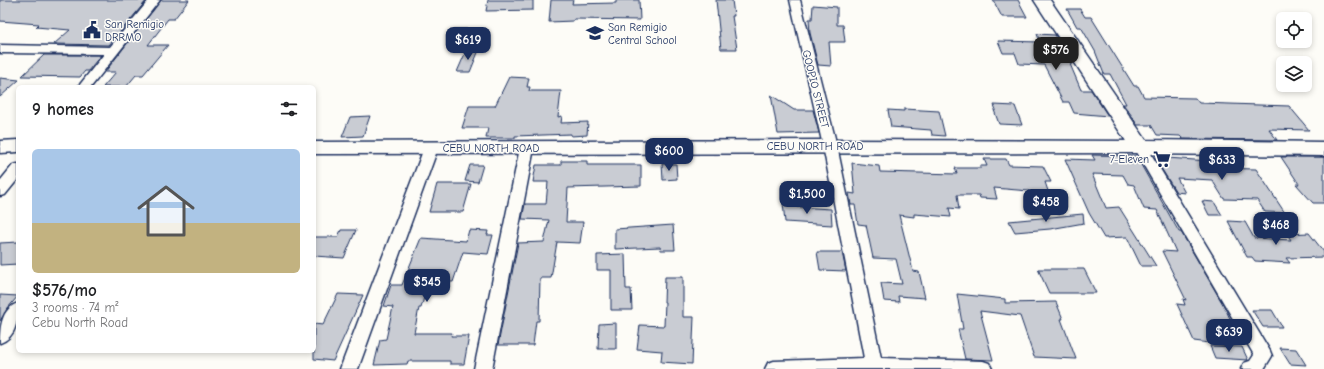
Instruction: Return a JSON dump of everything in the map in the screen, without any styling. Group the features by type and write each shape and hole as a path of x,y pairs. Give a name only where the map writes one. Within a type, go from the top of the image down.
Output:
{"highway":[{"path":"1042,0 1140,147 1324,149"}],"main road":[{"path":"0,147 16,146"},
{"name":"CEBU NORTH ROAD","path":"316,148 830,146 1140,147"}],"street":[{"path":"86,85 155,0"},
{"name":"GOOPIO STREET","path":"795,0 830,146 874,366"},
{"path":"0,49 112,51"},
{"path":"1140,147 1264,356 1254,369 1250,369"},
{"path":"348,369 431,148"},
{"path":"483,369 527,148"},
{"path":"0,191 16,171"},
{"path":"0,336 16,313"},
{"path":"774,369 874,366 983,369"}],"building":[{"path":"0,0 147,0 109,45 54,44 70,30 36,27 39,24 0,21"},
{"path":"161,0 189,0 174,19 168,19 148,45 168,45 143,75 136,75 128,85 105,85 116,72 105,72"},
{"path":"488,0 533,0 533,10 486,11"},
{"path":"551,0 573,0 572,4 616,3 616,0 639,0 640,20 574,19 573,21 549,22"},
{"path":"716,0 732,0 734,16 732,16 737,49 721,49"},
{"path":"993,0 1018,0 1027,17 1002,17"},
{"path":"813,5 837,7 837,25 843,25 845,42 829,42 831,66 818,65 810,33 809,19 812,19"},
{"path":"1067,9 1080,9 1085,17 1091,17 1134,86 1138,86 1144,97 1195,98 1199,103 1289,106 1309,130 1269,129 1277,140 1183,139 1180,136 1157,135 1151,125 1137,125 1123,104 1126,104 1110,74 1104,74 1095,51 1081,27 1077,27"},
{"path":"454,29 470,29 467,42 450,42"},
{"path":"1037,34 1055,35 1073,64 1070,64 1081,90 1091,90 1108,116 1074,113 1069,102 1063,102 1044,65 1019,64 1015,53 1003,53 998,41 1040,42"},
{"path":"467,49 479,50 470,72 457,72"},
{"path":"44,55 101,55 88,71 85,71 80,77 22,76"},
{"path":"509,77 529,78 527,87 530,87 529,91 561,91 558,117 562,116 561,123 588,122 587,135 571,136 571,134 515,136 515,138 486,138 488,128 462,128 469,106 495,106"},
{"path":"0,78 19,80 0,97"},
{"path":"771,95 794,110 813,110 819,133 778,134"},
{"path":"994,105 1015,106 1022,125 999,124 994,110 996,110"},
{"path":"904,109 939,111 945,136 932,135 931,130 891,127 888,110 904,111"},
{"path":"370,116 363,136 342,137 350,117"},
{"path":"1092,155 1136,156 1179,232 1181,232 1223,304 1234,327 1217,328 1217,344 1194,341 1177,304 1185,305 1183,299 1186,300 1162,251 1176,252 1157,210 1144,209 1134,185 1128,184 1123,175 1092,174 1106,208 1119,207 1156,266 1141,266 1127,237 1104,238 1089,213 1065,159 1095,160"},
{"path":"1154,157 1208,161 1213,168 1256,169 1285,213 1265,212 1257,200 1224,199 1212,180 1177,178 1185,193 1176,192"},
{"path":"1281,157 1324,157 1324,203 1313,203 1296,184 1299,184"},
{"path":"984,159 1006,159 1009,165 1043,166 1051,182 1045,182 1052,203 1033,201 1029,191 994,188 997,199 980,198 979,195 957,195 959,209 949,208 951,217 914,214 914,217 899,215 913,271 919,272 925,298 898,296 899,302 884,301 881,283 902,284 896,259 873,258 866,225 858,224 855,205 851,205 849,193 855,194 852,163 879,166 880,172 957,174 955,168 981,168 980,166 987,166"},
{"path":"561,161 587,161 587,165 641,165 641,186 568,188 566,222 583,222 580,243 557,242 551,278 540,278 539,321 536,321 533,345 498,345 518,243 544,242 549,220 522,219 525,204 546,204 548,182 533,182 536,165 561,165"},
{"path":"662,164 676,164 677,179 663,180"},
{"path":"470,165 483,165 478,182 465,181"},
{"path":"437,184 471,184 463,212 429,212"},
{"path":"1202,201 1214,202 1222,215 1209,215"},
{"path":"783,203 796,203 797,207 831,209 832,225 785,222"},
{"path":"1083,214 1084,223 1050,229 1015,232 1009,221"},
{"path":"1228,221 1245,222 1254,238 1291,240 1287,234 1309,233 1324,252 1324,257 1286,258 1290,263 1255,261 1252,257 1247,257"},
{"path":"673,225 675,250 661,250 660,247 615,249 615,229"},
{"path":"341,230 356,230 344,258 316,256 316,237 338,237"},
{"path":"469,230 488,231 487,235 493,235 488,254 463,252 453,282 429,280 421,308 419,308 414,333 452,333 451,336 469,336 464,364 450,364 450,361 408,361 407,364 374,365 380,340 386,339 393,307 384,306 391,285 402,285 421,238 466,241"},
{"path":"16,242 16,264 0,265 0,243"},
{"path":"817,252 842,252 846,271 820,270"},
{"path":"625,254 626,289 631,289 632,310 611,310 611,270 597,270 597,255"},
{"path":"1038,269 1084,269 1096,293 1049,293"},
{"path":"665,277 683,277 683,317 694,317 692,364 661,362 662,351 637,349 640,325 664,326"},
{"path":"338,294 363,295 333,361 314,359 314,353 316,353 316,324 323,325"},
{"path":"957,294 1005,299 1005,303 1056,302 1076,359 1034,357 1020,316 980,311 993,360 965,359 958,329 963,329"},
{"path":"0,295 16,296 16,298 7,309 0,321"},
{"path":"1252,310 1272,310 1282,327 1263,327"},
{"path":"616,323 616,349 598,349 599,324"},
{"path":"1210,346 1242,347 1248,360 1215,358"},
{"path":"1280,348 1296,349 1306,365 1290,364"}],"place":[{"name":"San Remigio DRRMO","path":"92,30"},
{"name":"San Remigio Central School","path":"595,33"},
{"name":"7-Eleven","path":"1162,159"}]}
